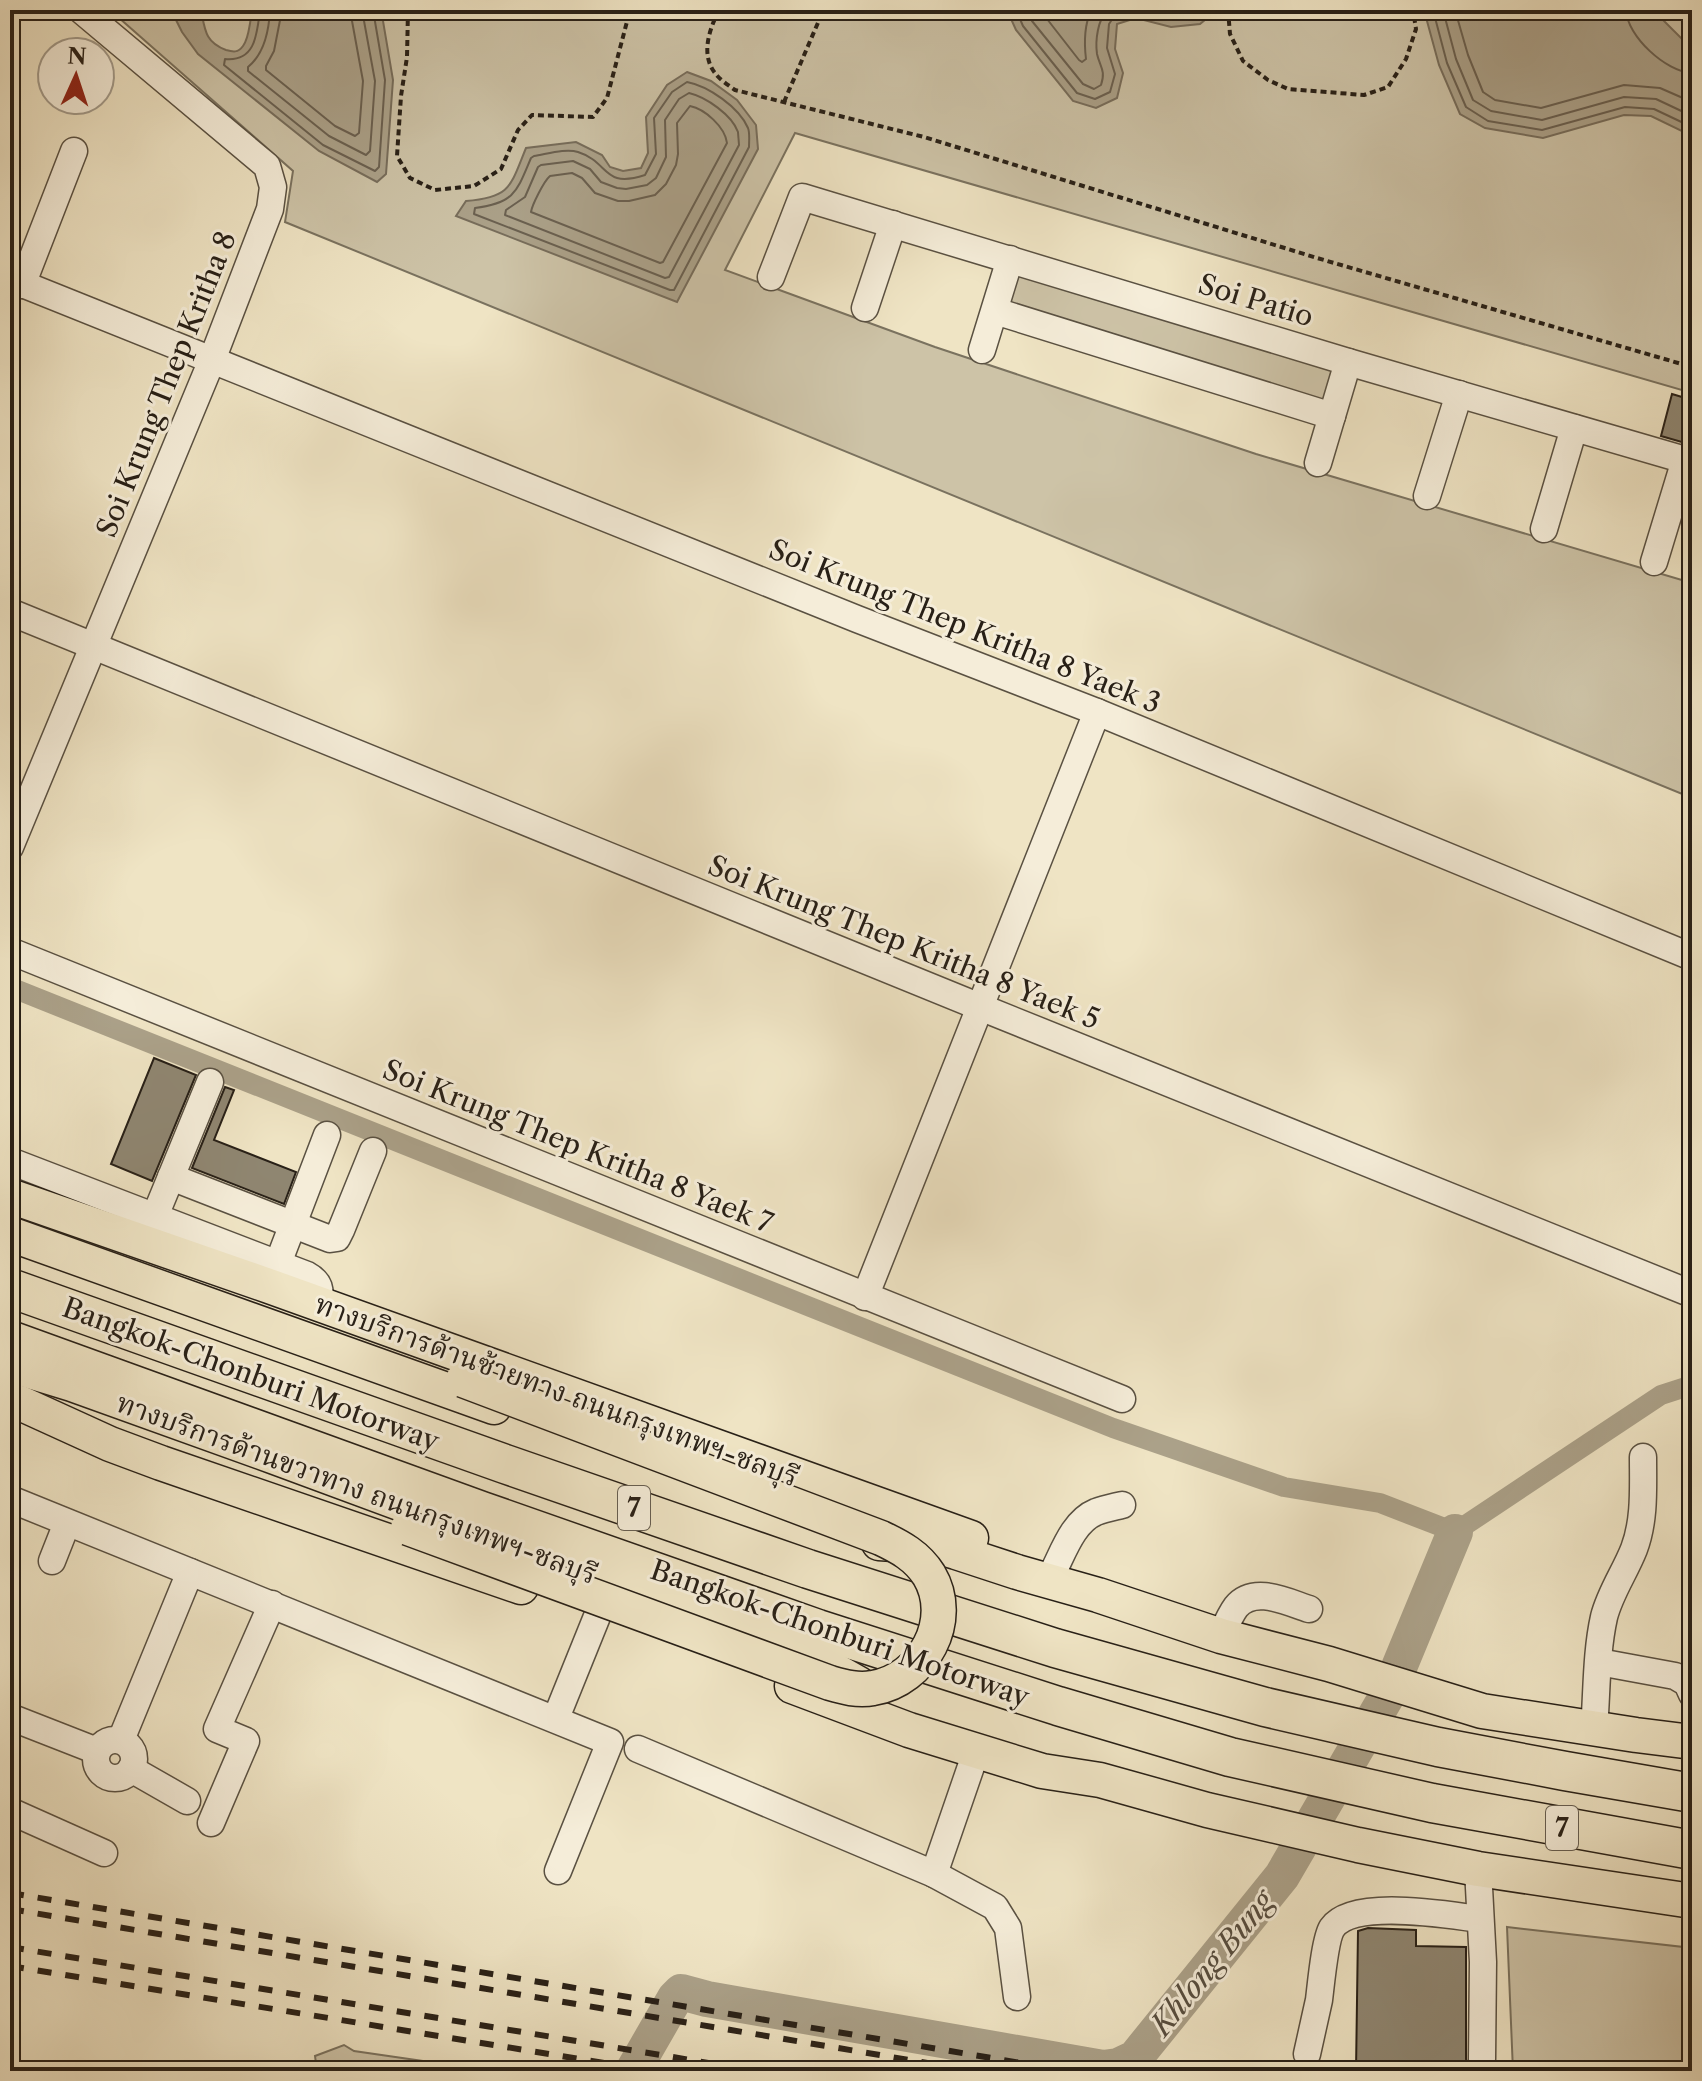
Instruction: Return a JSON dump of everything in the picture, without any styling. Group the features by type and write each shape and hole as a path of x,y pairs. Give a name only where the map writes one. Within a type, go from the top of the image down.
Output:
{"highway":[{"name":"Bangkok-Chonburi Motorway","path":"10,1288 808,1569 1055,1648 1265,1707 1438,1747 1692,1793"},
{"name":"Bangkok-Chonburi Motorway","path":"10,1340 818,1629 1058,1706 1230,1757 1432,1803 1692,1850"}],"main road":[{"name":"ทางบริการด้านซ้ายทาง ถนนกรุงเทพฯ-ชลบุรี","path":"10,1196 169,1252 274,1274 319,1304 988,1544 1054,1570 1098,1595"},
{"path":"77,1257 74,1239 91,1224"},
{"name":"ทางบริการด้านซ้ายทาง ถนนกรุงเทพฯ-ชลบุรี","path":"10,1234 879,1543 939,1547 1221,1636 1329,1664 1482,1711 1692,1742"},
{"path":"15,1402 217,1458 852,1689 872,1689 889,1684 908,1672 932,1643 938,1614 935,1590 929,1575 902,1548 256,1300 213,1280 169,1252"},
{"name":"ทางบริการด้านขวาทาง ถนนกรุงเทพฯ-ชลบุรี","path":"10,1365 275,1457 759,1636 813,1658 914,1713 1043,1753 1100,1780"},
{"name":"ทางบริการด้านขวาทาง ถนนกรุงเทพฯ-ชลบุรี","path":"15,1402 148,1458 598,1614 976,1752 1042,1771 1100,1780 1207,1810 1358,1845 1478,1869 1692,1901"}],"street":[{"name":"Soi Krung Thep Kritha 8","path":"10,847 212,360 270,209 273,187 267,166 81,10"},
{"path":"16,282 74,151"},
{"name":"Soi Patio","path":"771,277 802,197 1689,461"},
{"path":"865,308 893,224"},
{"path":"982,350 1010,259"},
{"name":"Soi Krung Thep Kritha 8 Yaek 3","path":"16,282 1097,712 1692,957"},
{"path":"995,311 1332,416"},
{"path":"1318,463 1348,362"},
{"path":"1427,496 1459,394"},
{"path":"1544,529 1574,428"},
{"path":"1654,562 1689,461"},
{"name":"Soi Krung Thep Kritha 8 Yaek 5","path":"10,612 1692,1294"},
{"path":"865,1297 1097,712"},
{"name":"Soi Krung Thep Kritha 8 Yaek 7","path":"10,951 1122,1399"},
{"path":"155,1216 210,1082"},
{"path":"10,1161 155,1216 274,1274 327,1135"},
{"path":"171,1177 330,1239 337,1238 373,1151"},
{"path":"1594,1729 1604,1616 1635,1547 1642,1516 1643,1457"},
{"path":"10,1499 610,1742 558,1871"},
{"path":"1054,1570 1084,1519 1096,1512 1122,1505"},
{"path":"52,1561 67,1523"},
{"path":"187,1801 131,1769 118,1778 110,1777 97,1767 95,1759 109,1746 190,1572"},
{"path":"1221,1636 1236,1607 1247,1599 1257,1596 1275,1598 1309,1609"},
{"path":"211,1823 246,1741 217,1729 272,1604"},
{"path":"556,1718 598,1614"},
{"path":"1599,1662 1683,1678 1692,1694"},
{"path":"10,1717 109,1746"},
{"path":"638,1749 934,1874 995,1907 1008,1928 1017,1997"},
{"path":"934,1874 976,1752"},
{"path":"10,1811 104,1853"},
{"path":"1478,1869 1483,1962 1482,2059"},
{"path":"1307,2054 1330,1930 1341,1918 1365,1912 1395,1910 1480,1919"}],"path":[{"path":"152,10 164,14 192,14 204,10"},
{"path":"408,10 407,57 397,156 410,178 435,190 474,186 501,169 518,130 532,115 593,117 607,98 630,10"},
{"path":"719,10 710,28 707,54 713,72 735,90 924,137 1317,258 1692,367"},
{"path":"783,102 826,10"},
{"path":"1228,10 1230,34 1243,61 1268,80 1288,89 1364,95 1388,87 1406,59 1416,29 1413,10"}],"shaded area":[{"path":"110,10 1692,10 1692,393 795,133 725,270 935,347 1256,454 1692,583 1692,798 285,222 293,171"},
{"path":"1015,268 1337,365 1326,407 1003,305"},
{"path":"1507,1927 1692,1948 1692,2071 1513,2071"},
{"path":"344,2045 354,2051 492,2071 317,2071 315,2056"}],"water":[{"path":"171,10 201,10 210,39 219,47 233,51 239,50 245,42 253,10 379,10 393,80 386,174 377,182 319,151 198,54"},
{"path":"1007,10 1217,10 1200,24 1171,27 1136,18 1117,24 1115,49 1123,73 1117,98 1096,108 1073,101 1016,30"},
{"path":"1424,10 1653,10 1692,45 1692,136 1651,116 1624,115 1543,138 1485,128 1460,114 1439,65"},
{"path":"687,72 711,81 737,100 756,125 758,149 677,302 456,216 466,201 492,197 507,188 526,148 576,142 602,155 610,167 623,171 641,168 648,153 646,117 667,85"}],"building":[{"path":"1672,394 1692,400 1692,445 1661,436"},
{"path":"154,1058 196,1075 152,1181 111,1164"},
{"path":"225,1087 234,1090 214,1140 296,1172 284,1204 192,1168"},
{"path":"1368,1928 1416,1930 1416,1946 1466,1947 1466,2059 1472,2071 1356,2071 1358,1931"}],"waterway":[{"path":"10,987 1113,1428 1284,1487 1380,1503 1455,1532 1661,1395 1692,1385"},
{"name":"Khlong Bung","path":"633,2071 681,1992 1103,2068 1118,2066 1135,2058 1282,1876 1388,1694 1455,1532"}],"railway":[{"path":"10,1893 1069,2071"},
{"path":"10,1909 975,2071"},
{"path":"10,1947 757,2071"},
{"path":"10,1966 653,2071"}]}
